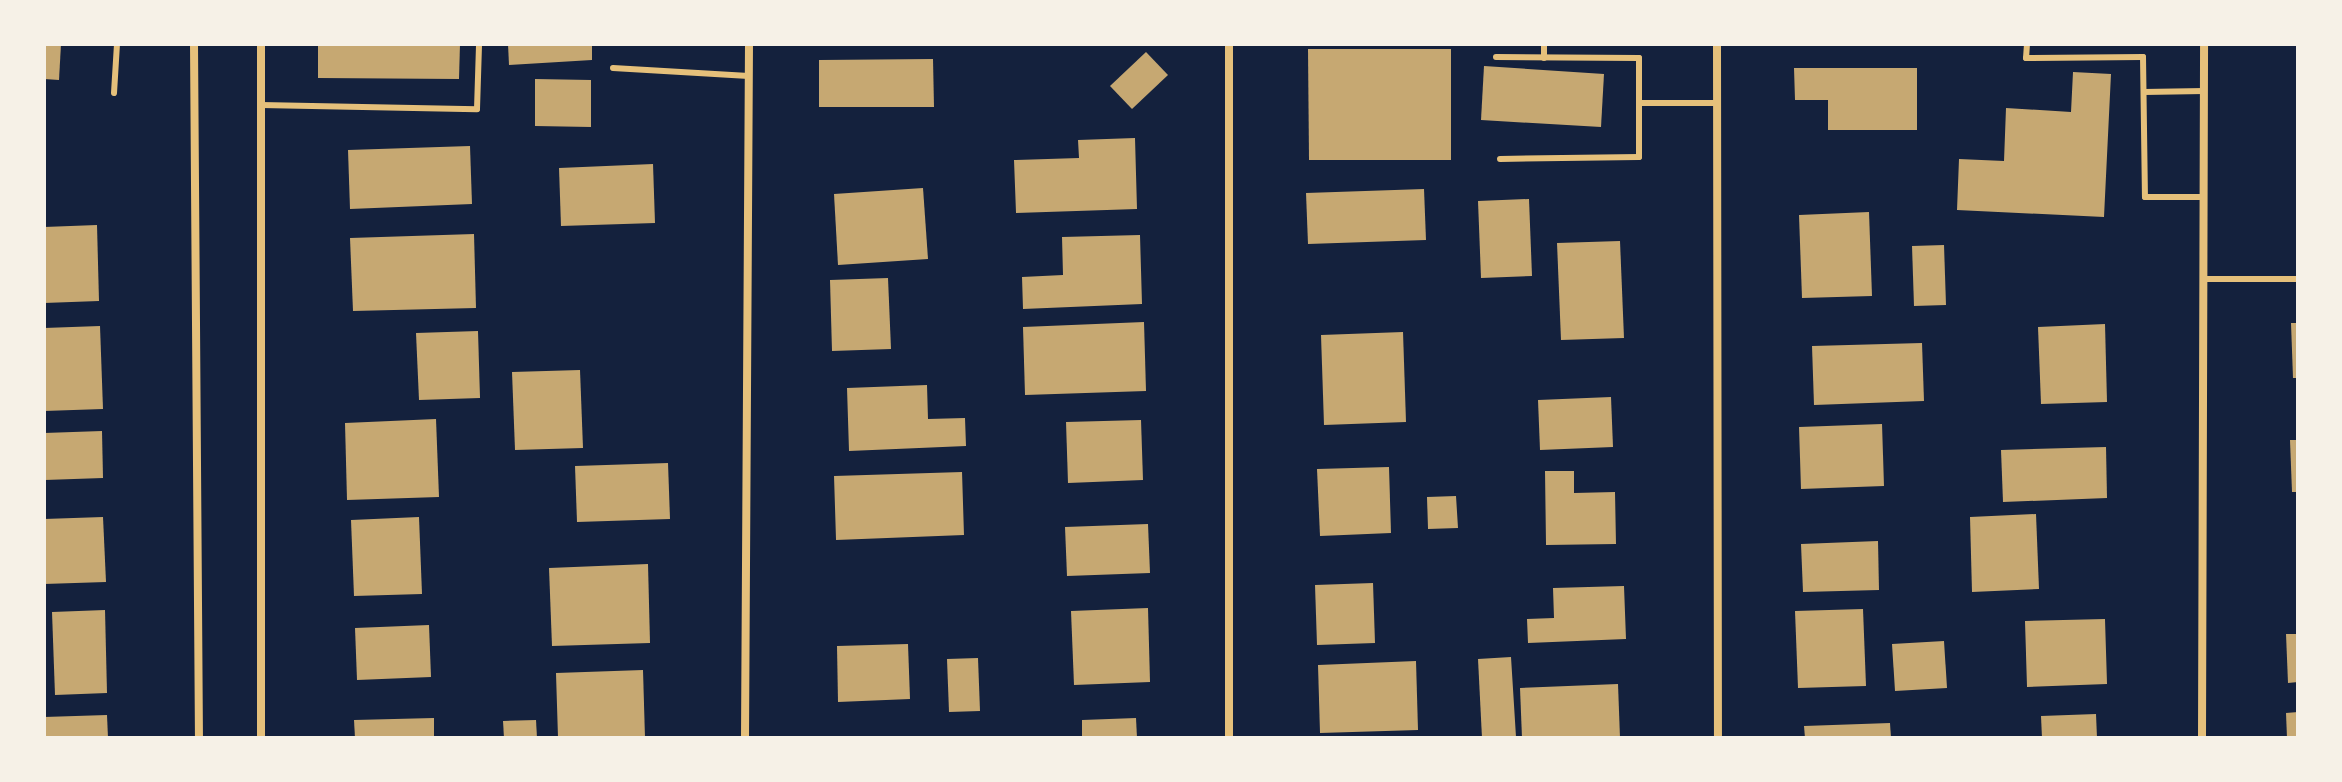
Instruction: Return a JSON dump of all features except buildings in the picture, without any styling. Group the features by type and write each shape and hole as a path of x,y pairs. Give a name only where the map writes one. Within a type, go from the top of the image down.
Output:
{"street":[{"path":"194,44 199,738"},
{"path":"261,44 261,738"},
{"path":"745,738 749,44"},
{"path":"1229,44 1229,738"},
{"path":"1717,44 1718,738"},
{"path":"2202,738 2204,44"}],"lane":[{"path":"114,93 117,44"},
{"path":"261,105 477,109 479,44"},
{"path":"1544,44 1544,58"},
{"path":"2027,44 2026,58 2143,57 2145,197 2203,197"},
{"path":"1496,57 1639,58 1639,157 1500,159"},
{"path":"613,68 749,76"},
{"path":"2144,92 2204,91"},
{"path":"1639,103 1717,103"},
{"path":"2203,279 2298,279"}]}
